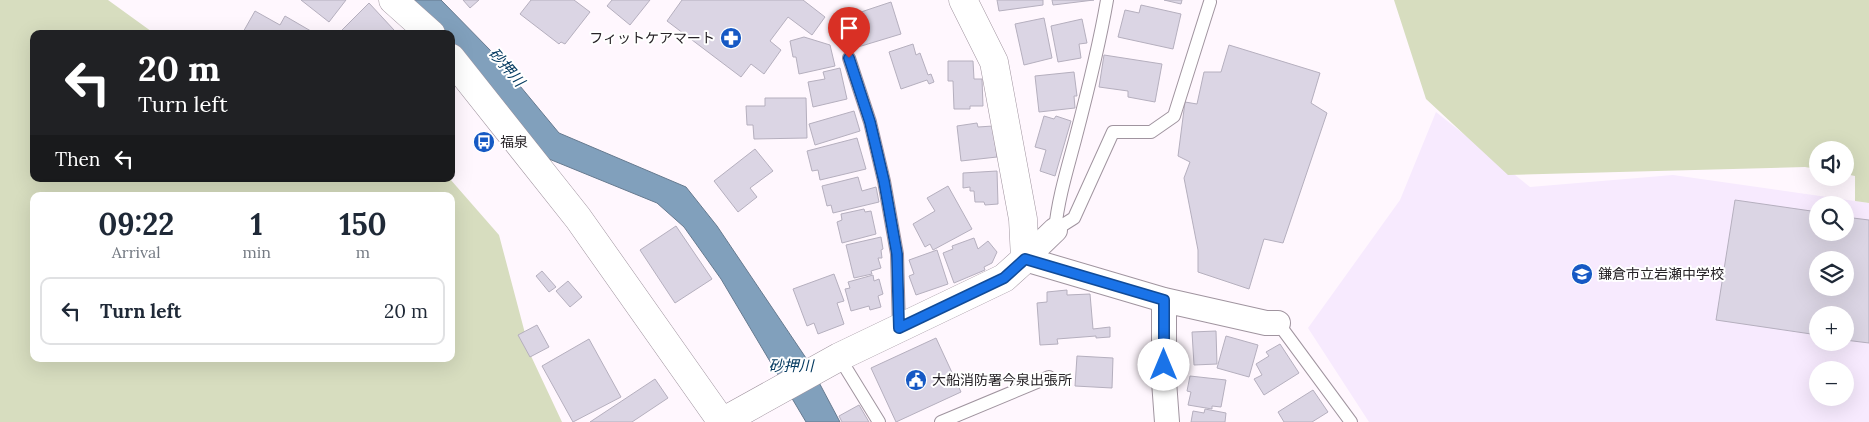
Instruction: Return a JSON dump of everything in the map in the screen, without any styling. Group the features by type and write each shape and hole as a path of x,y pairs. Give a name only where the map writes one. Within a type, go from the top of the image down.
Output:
{"street":[{"path":"393,0 427,30"},
{"path":"963,0 994,62 1023,219 1025,259"},
{"path":"455,63 578,218 722,422 827,363 1004,278 1055,230"},
{"path":"1025,259 1164,300 1266,323 1278,323"},
{"path":"1164,300 1164,381 1167,422"}],"lane":[{"path":"1055,230 1057,208 1088,90 1102,28 1106,0"},
{"path":"1055,230 1074,218 1113,132 1151,132 1174,116 1210,2"},
{"path":"849,58 870,122 884,181 897,254 899,328"},
{"path":"1278,323 1351,422"},
{"path":"827,363 879,422"},
{"path":"941,422 1049,377"}],"shaded area":[{"name":"鎌倉市立岩瀬中学校","path":"1436,112 1530,187 1673,175 1820,196 1809,196 1809,241 1854,241 1854,201 1869,203 1869,422 1369,422 1308,328 1400,200"}],"green space":[{"path":"0,0 108,0 149,30 30,30 30,182 453,182 499,235 531,356 562,422 0,422"},
{"path":"1394,0 1869,0 1869,203 1855,201 1854,141 1809,141 1809,168 1508,175 1426,99"}],"water":[{"name":"砂押川","path":"411,0 441,0 491,51 559,133 686,187 717,226 806,358 840,422 806,422 721,279 684,227 657,203 549,159 483,76 455,47 455,30 439,30"}],"building":[{"path":"301,0 346,0 329,22"},
{"path":"463,0 479,0 470,8"},
{"path":"531,0 574,0 590,12 565,44 561,42 559,44 520,14"},
{"path":"612,0 650,0 630,25 607,6"},
{"name":"フィットケアマート","path":"682,0 803,0 825,17 812,35 788,17 770,41 781,50 764,74 751,64 741,77 667,21"},
{"path":"997,0 1043,0 1043,5 999,11"},
{"path":"1052,0 1094,0 1053,5"},
{"path":"1164,0 1182,0 1181,4"},
{"path":"891,2 901,34 858,47 849,16"},
{"path":"369,3 394,30 342,30"},
{"path":"1141,5 1181,14 1173,49 1118,37 1125,10 1139,13"},
{"path":"255,11 280,25 285,16 309,30 244,30"},
{"path":"1044,18 1052,58 1024,65 1015,24"},
{"path":"1082,19 1087,43 1079,44 1081,58 1058,62 1051,26"},
{"path":"804,37 830,45 835,66 799,74 796,57 793,57 790,41"},
{"path":"913,44 916,55 920,53 928,75 931,74 934,82 929,84 927,80 901,89 889,52"},
{"path":"1229,45 1320,73 1311,103 1327,113 1283,243 1264,239 1249,289 1198,272 1198,250 1184,178 1190,162 1178,156 1185,102 1197,104 1204,72 1221,72"},
{"path":"1104,55 1162,64 1155,102 1128,97 1128,91 1099,87"},
{"path":"948,61 973,61 974,79 982,79 983,106 970,106 970,109 954,109 953,81 948,81"},
{"path":"840,68 847,99 813,107 808,82 825,79 823,72"},
{"path":"1074,72 1077,96 1074,96 1075,108 1039,112 1035,76"},
{"path":"765,98 806,98 807,138 754,139 753,125 747,125 746,106 765,106"},
{"path":"854,111 860,131 815,145 809,124"},
{"path":"1044,116 1054,119 1056,116 1071,121 1055,176 1040,171 1046,150 1035,147"},
{"path":"977,123 978,127 993,126 997,157 961,161 957,126"},
{"path":"857,138 866,169 820,180 818,170 812,171 807,151"},
{"path":"755,149 773,171 750,188 757,197 738,212 714,181"},
{"path":"997,171 998,204 985,205 984,202 975,202 974,191 970,191 970,187 963,188 963,173"},
{"path":"858,177 862,191 876,187 879,202 833,213 831,205 827,206 822,186"},
{"path":"948,186 972,229 933,250 930,244 925,247 913,224 935,211 927,198"},
{"path":"1735,200 1809,211 1809,241 1854,241 1854,218 1869,220 1869,343 1854,341 1854,306 1809,306 1809,334 1716,320"},
{"path":"864,209 865,212 871,211 876,234 842,243 837,222 842,220 841,214"},
{"path":"676,226 712,279 675,303 640,250"},
{"path":"881,237 882,258 878,258 881,268 871,271 872,274 854,278 846,245"},
{"path":"974,238 978,249 988,241 997,252 992,263 984,267 985,270 954,283 943,253 953,249 952,246"},
{"path":"937,250 948,284 916,295 909,276 914,274 909,260"},
{"path":"542,271 556,287 549,292 536,276"},
{"path":"834,274 844,301 837,303 844,324 818,334 814,323 807,326 793,289"},
{"path":"873,275 874,281 879,279 883,294 878,296 881,307 870,310 869,306 851,311 845,289 850,288 848,282"},
{"path":"568,281 582,297 570,307 556,291"},
{"path":"1067,290 1067,295 1090,294 1093,329 1110,327 1110,337 1096,338 1096,336 1057,339 1058,344 1040,345 1037,303 1047,302 1047,292"},
{"path":"537,325 549,347 530,357 518,335"},
{"path":"1216,331 1217,364 1194,365 1192,332"},
{"path":"1226,336 1258,345 1249,377 1217,368"},
{"name":"大船消防署今泉出張所","path":"936,338 961,392 896,422 871,368"},
{"path":"589,339 621,397 573,422 542,366"},
{"path":"1280,344 1299,373 1264,395 1254,379 1262,375 1256,364 1269,356 1266,352"},
{"path":"1077,356 1113,358 1112,388 1075,386"},
{"path":"1190,376 1226,380 1221,407 1212,406 1212,409 1188,405 1191,392 1187,391"},
{"path":"655,379 668,398 632,422 590,422"},
{"path":"1313,390 1328,412 1312,422 1284,422 1278,412"},
{"path":"859,405 869,422 842,422 839,416"},
{"path":"1205,409 1226,413 1225,422 1191,422 1193,411 1204,413"}],"place":[{"name":"フィットケアマート","path":"731,38"},
{"name":"福泉","path":"484,142"},
{"name":"鎌倉市立岩瀬中学校","path":"1582,274"},
{"name":"大船消防署今泉出張所","path":"916,380"}],"route":[{"path":"849,58 870,122 884,181 897,254 899,328 1004,278 1025,259 1164,300 1164,365"}]}
